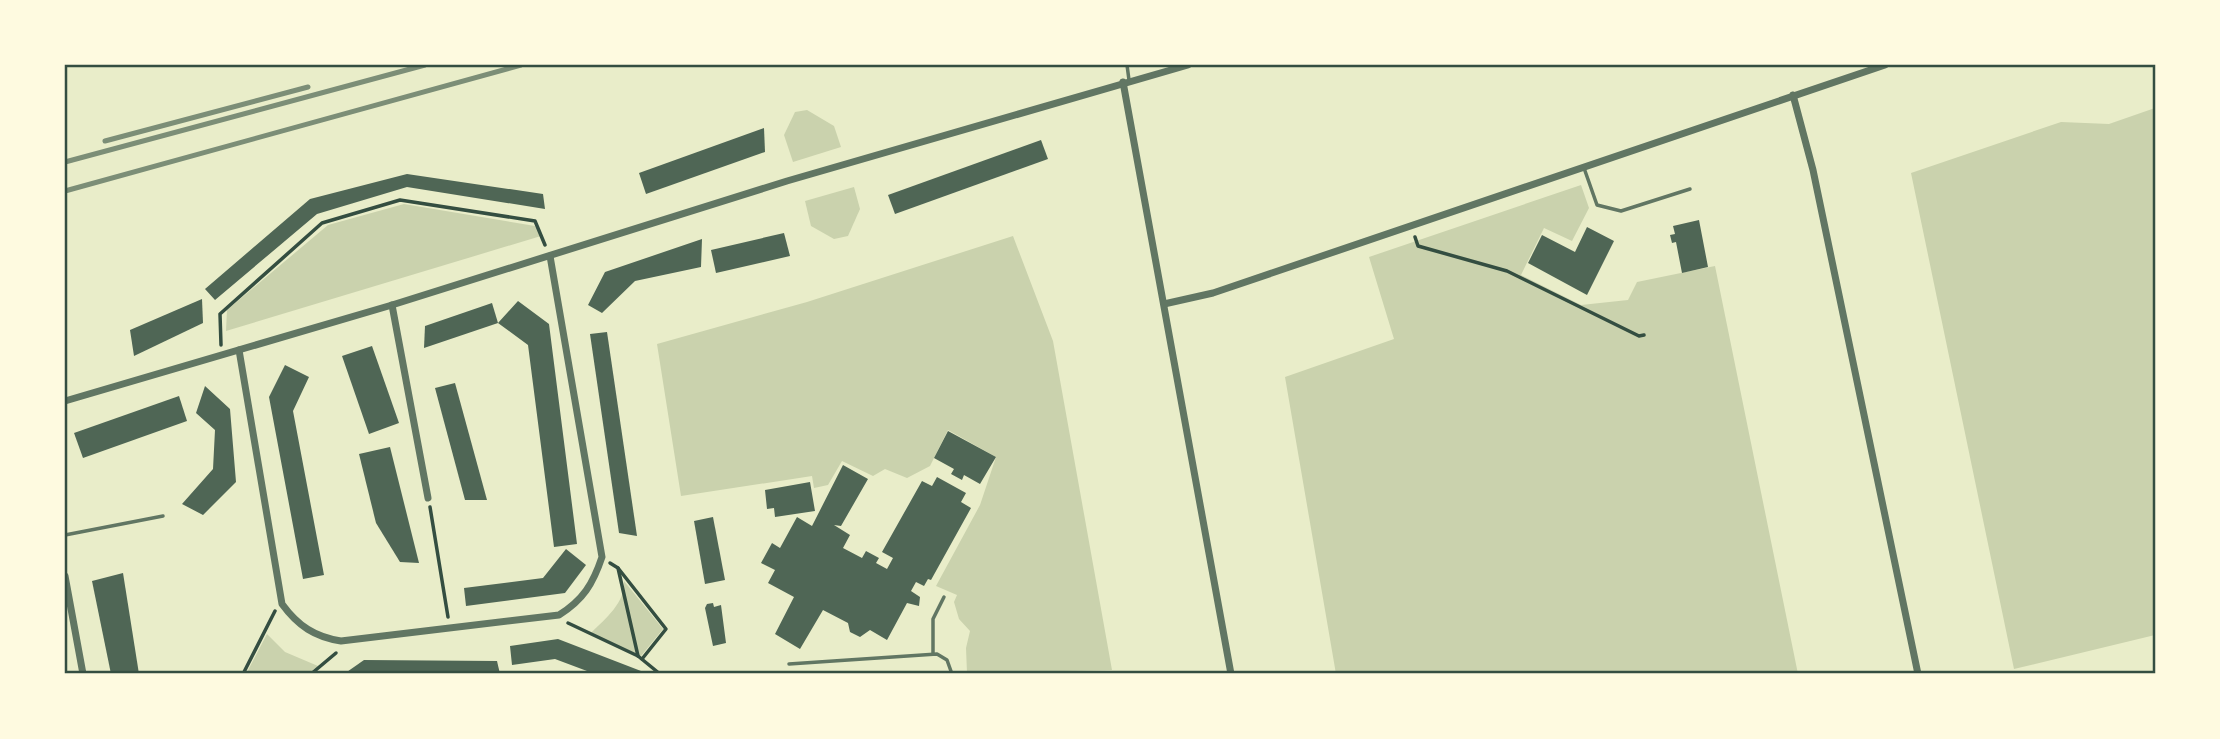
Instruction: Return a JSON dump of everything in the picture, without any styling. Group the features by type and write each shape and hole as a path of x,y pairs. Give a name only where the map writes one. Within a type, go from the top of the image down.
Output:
{"street":[{"path":"65,401 392,305 787,181 1188,65"},
{"path":"1164,304 1213,293 1885,65"},
{"path":"1126,81 1231,674"},
{"path":"1793,95 1813,170 1918,674"},
{"path":"239,350 282,604 305,629 322,638 341,641 559,615 579,603 594,580 602,558 550,256"},
{"path":"392,305 428,498"},
{"path":"65,576 83,674"}],"lane":[{"path":"1126,81 1127,65"},
{"path":"1583,166 1597,205 1621,211 1690,189"},
{"path":"65,535 163,516"},
{"path":"933,654 933,619 944,597"},
{"path":"789,664 933,654 947,660 952,674"}],"path":[{"path":"222,355 220,314 322,223 400,200 535,221 550,256"},
{"path":"1410,225 1418,246 1507,271 1639,336 1644,335"},
{"path":"428,498 450,629"},
{"path":"602,558 618,568 666,629 640,658"},
{"path":"618,568 640,658"},
{"path":"243,674 273,613 282,604"},
{"path":"559,615 575,629 640,658 660,674"},
{"path":"311,674 336,653 341,641"}],"green space":[{"path":"2155,108 2155,635 2014,669 1911,173 2061,122 2109,124"},
{"path":"807,110 834,126 841,147 793,162 784,135 795,112"},
{"path":"1581,185 1589,208 1572,241 1544,228 1521,275 1581,305 1628,300 1637,282 1715,266 1798,674 1336,674 1285,377 1394,339 1369,257"},
{"path":"854,187 860,209 848,236 834,239 811,226 805,201"},
{"path":"404,204 535,226 541,236 226,331 227,310 328,225"},
{"path":"1013,236 1053,341 1112,670 967,673 966,648 970,631 959,619 954,602 957,595 936,586 980,505 996,457 948,430 930,466 907,478 885,469 873,476 842,461 828,485 814,488 812,476 681,496 657,344 807,302"},
{"path":"624,581 663,629 641,656 591,633 618,603 624,589"},
{"path":"267,634 285,652 318,666 308,674 246,674"}],"building":[{"path":"764,128 765,152 646,194 639,173"},
{"path":"1041,140 1048,159 895,214 888,195"},
{"path":"407,174 543,194 545,209 407,187 317,214 215,300 205,289 310,199"},
{"path":"1699,220 1708,267 1682,273 1676,242 1672,243 1670,235 1675,234 1673,226"},
{"path":"1587,227 1614,241 1587,295 1528,263 1542,235 1575,252"},
{"path":"784,233 790,256 716,273 711,250"},
{"path":"702,239 701,267 635,281 602,313 588,305 605,272"},
{"path":"202,299 203,323 134,356 130,330"},
{"path":"518,301 549,324 577,544 554,547 528,345 498,323"},
{"path":"492,303 498,323 424,348 425,326"},
{"path":"607,332 637,536 619,533 590,334"},
{"path":"372,346 399,423 369,434 342,356"},
{"path":"285,365 309,377 293,411 324,575 303,579 269,397"},
{"path":"455,383 487,500 465,500 435,388"},
{"path":"205,386 230,409 236,482 203,515 182,504 213,469 215,430 196,413"},
{"path":"179,396 187,421 83,458 74,433"},
{"path":"948,431 996,457 980,484 964,475 962,480 951,474 954,469 934,458"},
{"path":"390,447 419,563 400,562 376,523 359,454"},
{"path":"843,465 868,479 841,526 834,525 850,535 843,548 862,558 866,551 879,558 876,563 887,569 893,558 882,552 922,481 932,486 937,477 966,493 961,502 971,508 931,580 928,579 924,586 916,582 911,591 920,597 919,606 907,603 887,640 870,630 860,637 850,632 848,623 823,610 800,649 775,634 794,597 768,583 775,570 761,563 772,543 780,548 797,517 812,526"},
{"path":"810,482 815,511 775,517 774,508 767,509 765,490"},
{"path":"713,517 725,580 705,584 694,521"},
{"path":"566,549 586,565 565,593 466,606 464,588 543,578"},
{"path":"123,573 139,674 111,674 92,581"},
{"path":"713,603 714,607 721,605 726,643 713,646 705,608 707,604"},
{"path":"558,639 641,671 639,674 595,674 555,659 512,665 510,646"},
{"path":"364,660 497,661 500,674 344,674"}],"railway":[{"path":"65,162 425,65"},
{"path":"65,191 521,65"},
{"path":"105,141 308,87"}]}
